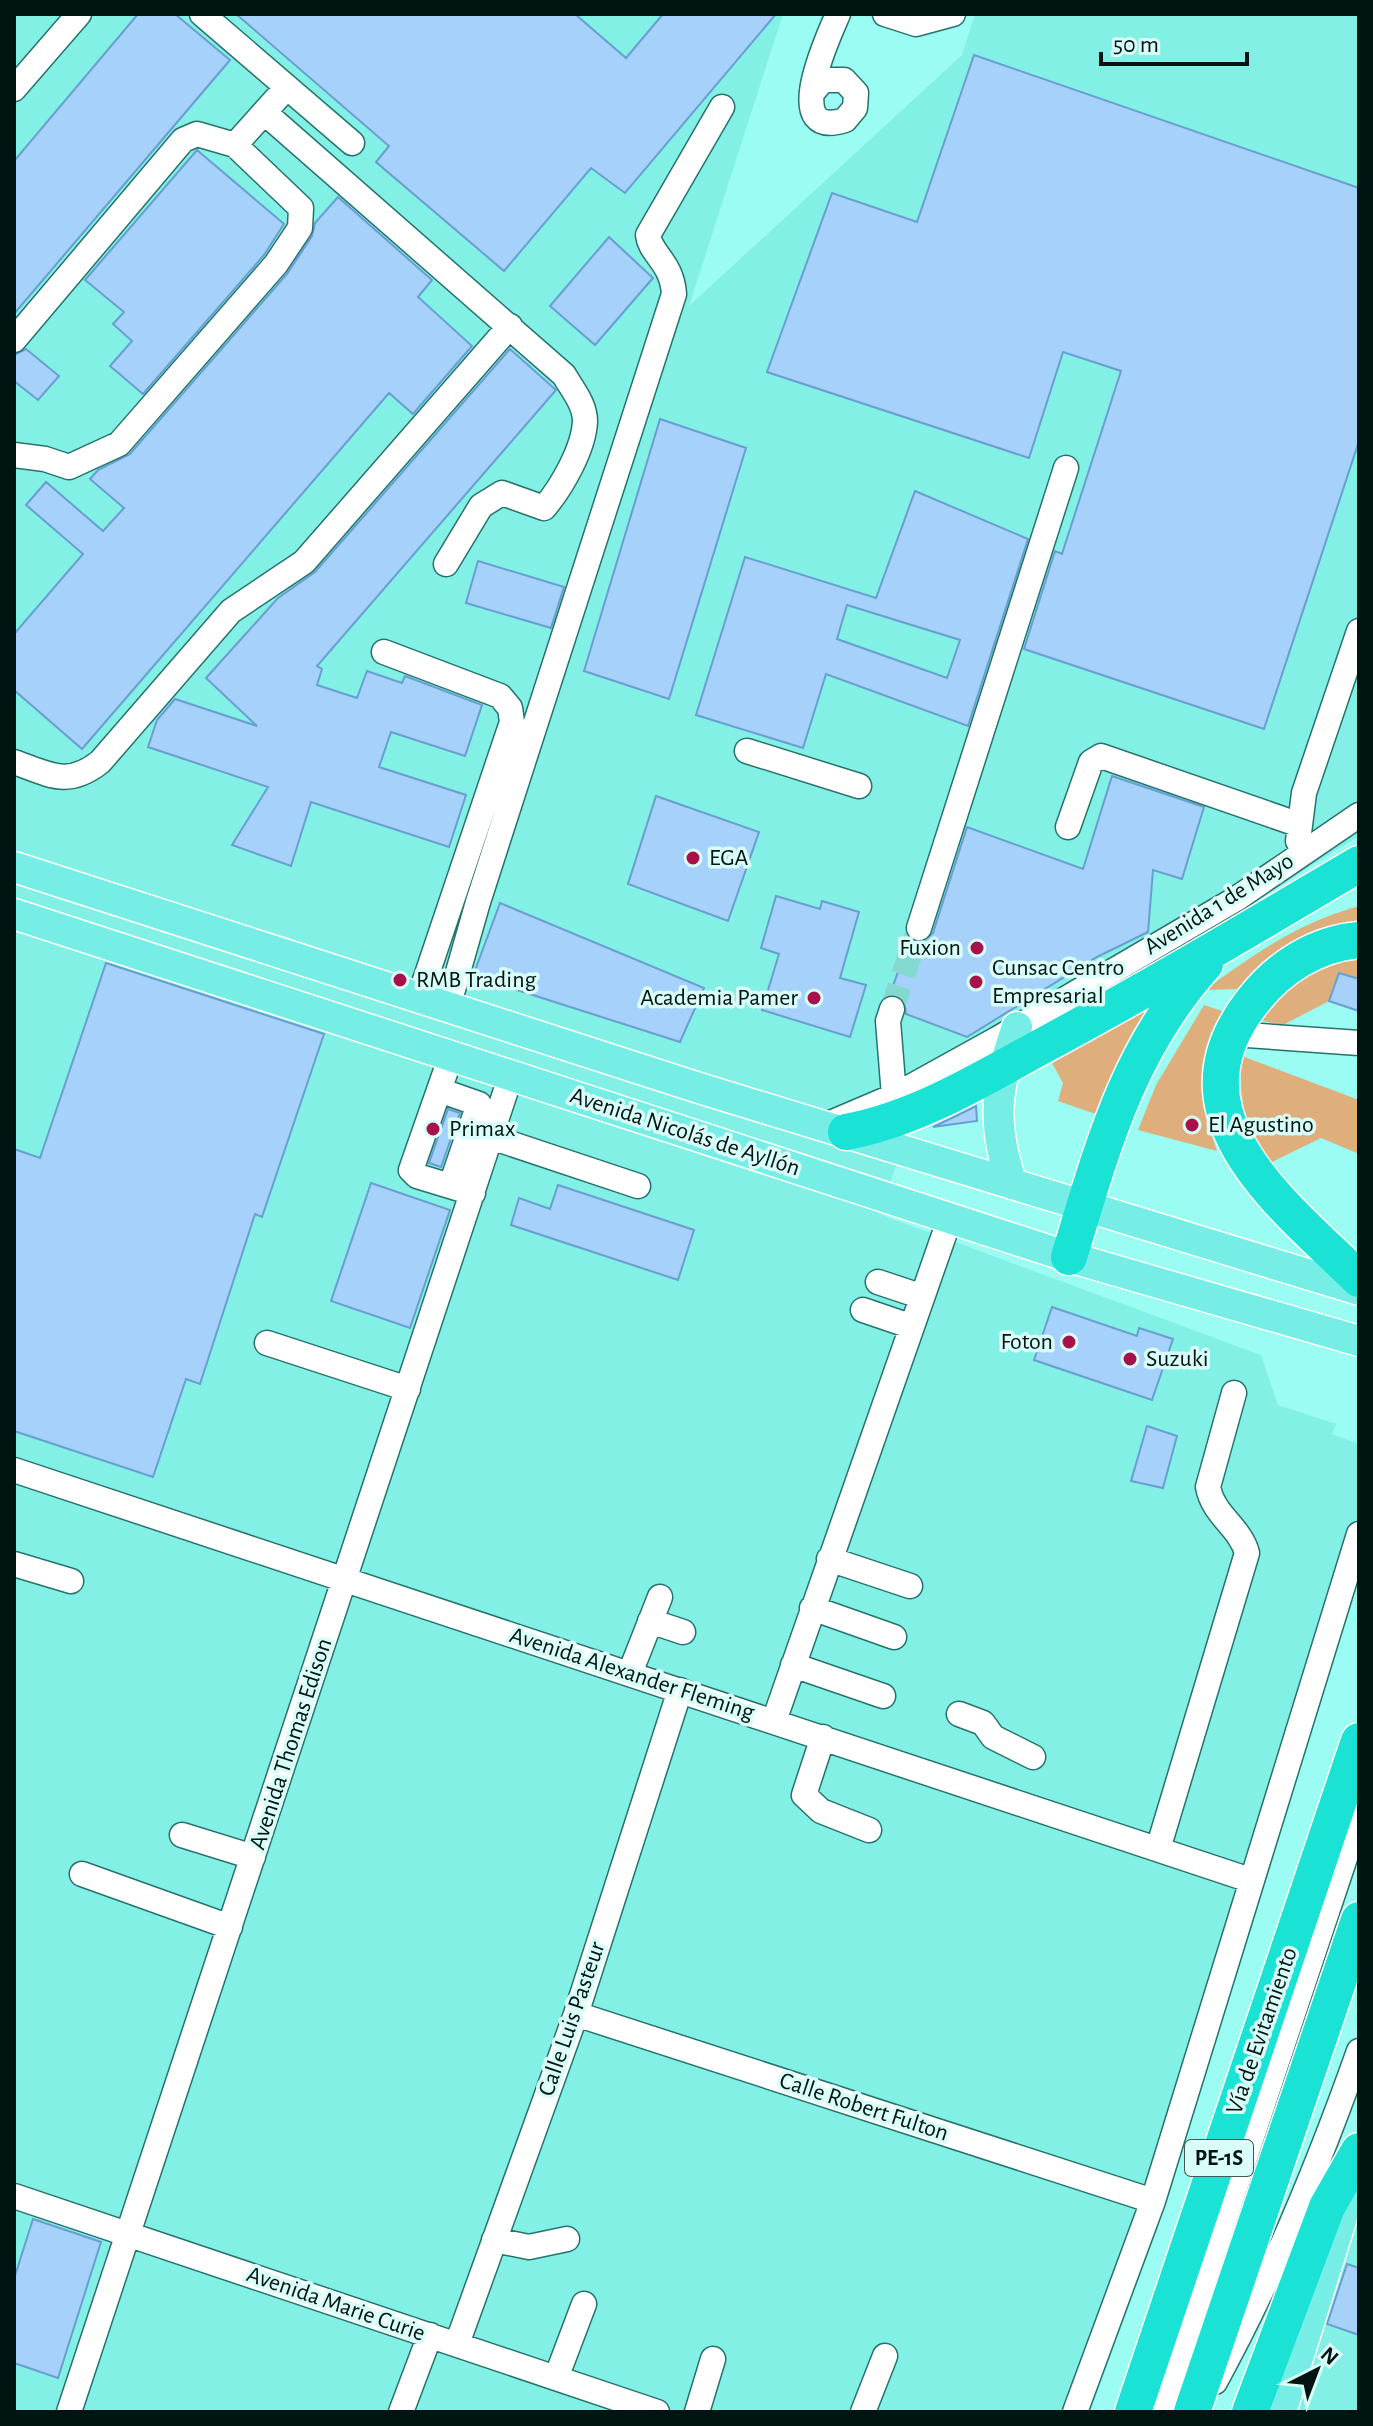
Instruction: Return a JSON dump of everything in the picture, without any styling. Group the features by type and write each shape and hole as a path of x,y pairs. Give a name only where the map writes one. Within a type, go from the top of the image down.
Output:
{"highway":[{"path":"835,1129 884,1123 932,1104 1232,939 1359,864"},
{"path":"1069,1257 1118,1103 1146,1043 1184,987 1232,939"},
{"path":"1359,940 1312,952 1284,970 1259,993 1232,1034 1222,1061 1221,1088 1227,1123 1242,1158 1267,1189 1359,1279"},
{"name":"Vía de Evitamiento","path":"1133,2412 1359,1741"},
{"name":"PE-1S","path":"1192,2412 1359,1920"},
{"path":"1250,2412 1327,2207 1359,2151"}],"main road":[{"name":"Avenida Nicolás de Ayllón","path":"14,867 835,1129 1359,1290"},
{"name":"Avenida Nicolás de Ayllón","path":"14,914 1069,1257 1359,1341"},
{"path":"1012,1184 998,1128 1002,1068 1017,1027"},
{"path":"1281,2412 1359,2163"}],"street":[{"path":"14,89 79,14"},
{"path":"202,14 352,143"},
{"path":"812,93 814,73 838,14"},
{"path":"885,14 916,24 953,14"},
{"path":"235,145 287,87"},
{"path":"448,1007 478,902 674,294 668,266 649,242 648,235 722,107"},
{"path":"265,113 564,375 580,402 585,423 564,485 544,508 502,493 481,506 446,564"},
{"path":"14,340 183,140 197,134 235,145 301,208 300,228 276,264 119,444 69,467 45,459 14,455"},
{"path":"14,762 58,777 81,777 100,762 231,611 304,562 510,326"},
{"path":"919,928 1066,468"},
{"path":"1296,856 1304,793 1359,631"},
{"path":"384,652 500,696 510,708 512,722 419,998"},
{"path":"747,751 859,786"},
{"path":"1068,827 1091,762 1101,756 1300,825"},
{"name":"Avenida 1 de Mayo","path":"835,1129 1236,899 1359,815"},
{"path":"1328,882 1336,868 1359,853"},
{"path":"892,1009 888,1021 894,1096"},
{"path":"1232,1034 1359,1043"},
{"path":"451,1056 411,1170 417,1176 462,1189"},
{"name":"Avenida Thomas Edison","path":"69,2412 408,1389 462,1189 511,1075"},
{"path":"439,1090 479,1104 487,1126 638,1186"},
{"path":"774,1721 920,1296 950,1218"},
{"path":"878,1282 920,1296"},
{"path":"863,1310 910,1326"},
{"path":"267,1343 408,1389"},
{"path":"1158,1849 1247,1553 1244,1544 1210,1501 1208,1487 1234,1393"},
{"name":"Avenida Alexander Fleming","path":"14,1470 1250,1880"},
{"path":"1075,2412 1153,2201 1359,1534"},
{"path":"829,1559 910,1586"},
{"path":"14,1564 71,1581"},
{"path":"630,1673 660,1597"},
{"path":"812,1608 894,1637"},
{"path":"650,1621 683,1632"},
{"path":"793,1665 883,1696"},
{"name":"Calle Luis Pasteur","path":"457,2344 576,2014 680,1690"},
{"path":"959,1714 983,1723 993,1737 1033,1757"},
{"path":"823,1737 804,1795 821,1811 869,1830"},
{"path":"1160,2412 1359,1816"},
{"path":"182,1835 253,1857"},
{"path":"82,1874 230,1927"},
{"name":"Calle Robert Fulton","path":"576,2014 1153,2201"},
{"path":"1199,2412 1252,2314 1310,2181 1359,2051"},
{"name":"Avenida Marie Curie","path":"14,2196 651,2411"},
{"path":"494,2240 529,2247 567,2239"},
{"path":"556,2378 584,2304"},
{"path":"401,2412 430,2335"},
{"path":"863,2412 885,2356"},
{"path":"697,2412 713,2359"}],"shaded area":[{"path":"14,14 783,14 689,306 962,55 975,14 1359,14 1359,836 1042,1035 920,1099 879,1214 1261,1355 1278,1405 1336,1424 1332,1434 1359,1444 1359,1555 1295,1750 1157,2230 1090,2412 14,2412"},
{"path":"1359,906 1359,923 1256,973 1238,989 1205,990 1278,940 1316,921"},
{"path":"1359,956 1359,979 1339,973 1329,1001 1283,1025 1258,1020 1301,977 1325,965"},
{"path":"1160,1002 1104,1117 1058,1101 1063,1083 1052,1063"},
{"path":"1204,1005 1225,1012 1213,1049 1206,1097 1217,1151 1138,1130 1156,1085"},
{"path":"1242,1056 1359,1100 1359,1154 1321,1138 1268,1164 1245,1113 1241,1087"},
{"path":"1359,2138 1359,2412 1264,2412"}],"building":[{"path":"138,14 175,14 230,60 14,314 14,161"},
{"path":"236,14 575,14 626,58 663,14 776,14 625,193 591,168 504,271 376,162 389,146"},
{"path":"974,55 1359,188 1359,441 1264,729 1024,649 1055,551 1062,554 1121,371 1063,352 1029,458 767,372 832,193 917,222"},
{"path":"197,150 284,224 264,255 143,394 110,366 132,341 113,324 124,312 85,280"},
{"path":"338,197 432,280 418,297 472,346 413,414 389,393 82,749 14,690 14,634 83,554 26,505 46,482 103,531 124,508 90,479 98,470 130,454 287,274 312,236 315,223"},
{"path":"609,237 653,278 595,345 550,306"},
{"path":"26,349 59,376 38,400 14,381 14,355"},
{"path":"510,349 556,390 317,666 322,669 317,685 357,698 367,671 402,683 405,676 482,705 465,756 391,732 379,767 466,795 449,847 311,802 291,866 232,845 268,787 148,747 157,720 175,699 257,726 206,678 278,598 315,572"},
{"path":"660,419 746,448 669,699 584,671"},
{"path":"915,491 1028,539 968,726 826,674 803,748 696,715 745,557 876,598","holes":["847,605 960,640 947,678 837,639"]},
{"path":"478,561 564,587 551,628 466,603"},
{"path":"1112,776 1204,807 1182,879 1153,870 1148,932 1097,957 967,1037 906,1014 904,1000 890,994 910,939 923,942 933,933 967,827 1083,869"},
{"name":"EGA","path":"656,796 759,832 728,921 628,884"},
{"path":"776,896 820,909 822,901 859,912 840,978 866,985 850,1037 762,1010 779,954 761,948"},
{"path":"500,903 704,988 680,1042 473,976"},
{"path":"106,963 324,1034 262,1217 255,1214 200,1384 186,1379 153,1477 14,1431 14,1149 40,1158"},
{"path":"1339,973 1359,979 1359,1011 1329,1001"},
{"path":"976,1106 977,1121 933,1127 958,1115"},
{"path":"448,1109 460,1113 441,1167 429,1163"},
{"path":"371,1183 450,1210 410,1328 331,1301"},
{"path":"558,1185 694,1230 678,1280 511,1225 519,1198 550,1209"},
{"path":"1052,1307 1137,1336 1139,1328 1173,1339 1152,1400 1034,1360"},
{"path":"1147,1426 1177,1436 1163,1488 1131,1481"},
{"path":"33,2219 101,2242 58,2378 14,2363 14,2279"},
{"path":"1347,2264 1359,2268 1359,2335 1327,2324"}],"tunnel":[{"path":"892,1009 919,928"}],"place":[{"name":"EGA","path":"693,858"},
{"name":"Fuxion","path":"977,948"},
{"name":"RMB Trading","path":"400,980"},
{"name":"Cunsac Centro Empresarial","path":"976,982"},
{"name":"Academia Pamer","path":"814,998"},
{"name":"El Agustino","path":"1192,1125"},
{"name":"Primax","path":"433,1129"},
{"name":"Foton","path":"1069,1342"},
{"name":"Suzuki","path":"1130,1359"}]}
